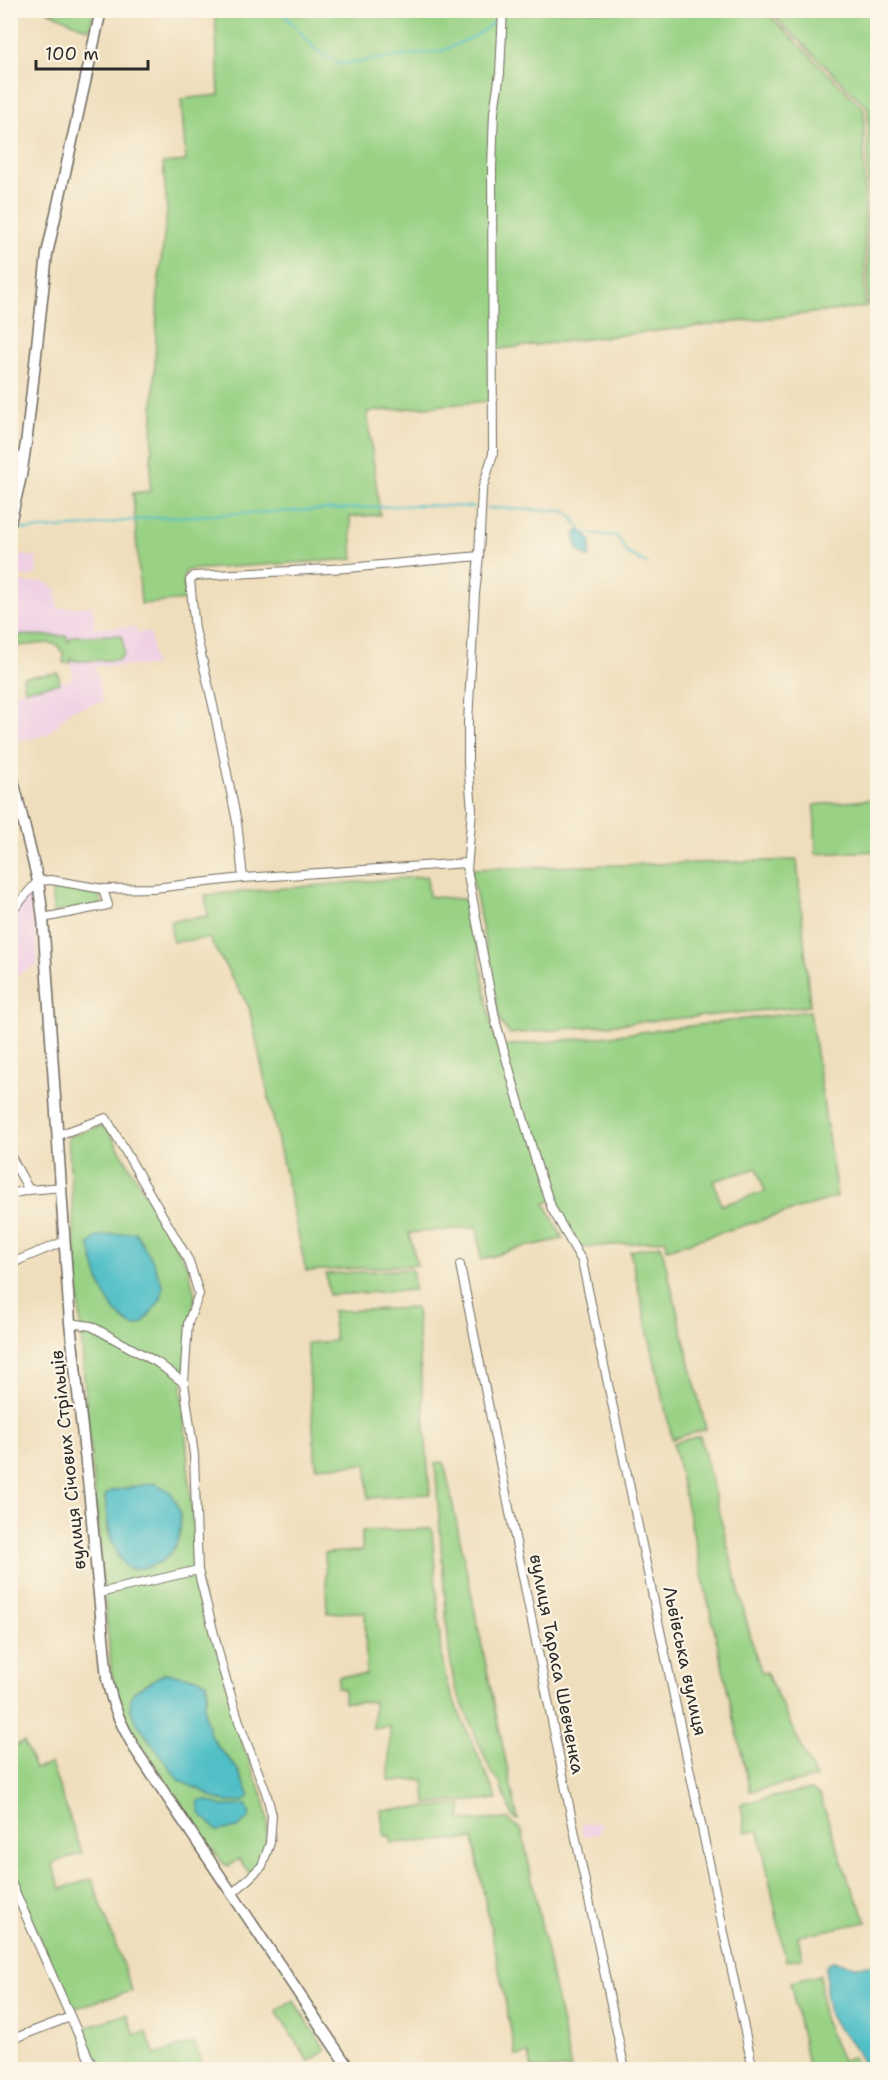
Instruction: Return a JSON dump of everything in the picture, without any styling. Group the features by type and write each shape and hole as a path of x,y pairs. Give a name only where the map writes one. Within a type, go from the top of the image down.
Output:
{"street":[{"path":"10,523 24,459 47,254 101,10"},
{"name":"Львівська вулиця","path":"503,10 500,73 494,112 492,168 493,454 483,490 475,594 468,764 472,810 467,863 496,1023 548,1199 582,1261 753,2070"},
{"path":"10,455 24,459"},
{"path":"243,878 237,822 195,629 190,580 194,576 386,565 479,556"},
{"name":"вулиця Січових Стрільців","path":"10,768 38,881 43,918 70,1323 107,1679 117,1717 135,1749 350,2070"},
{"path":"10,913 38,881 51,880 103,889 154,888 243,878 467,863"},
{"path":"43,918 108,905 103,889"},
{"path":"58,1135 106,1119 189,1261 199,1294 188,1323 184,1383 194,1455 198,1570 225,1678 242,1731 267,1792 272,1815 270,1843 262,1866 232,1894"},
{"path":"10,1155 29,1190"},
{"path":"10,1194 62,1187"},
{"path":"10,1266 65,1241"},
{"name":"вулиця Тараса Шевченка","path":"460,1265 569,1809 625,2070"},
{"name":"вулиця Січових Стрільців","path":"70,1323 91,1326 158,1363 184,1383"},
{"name":"вулиця Січових Стрільців","path":"99,1593 198,1570"},
{"path":"10,1880 94,2070"},
{"path":"10,2040 70,2018"}],"shaded area":[{"path":"12,554 37,557 36,575 11,576"},
{"path":"44,582 56,588 58,608 93,606 94,628 136,627 137,633 150,632 154,666 95,666 103,702 71,710 47,735 13,742 10,730 10,693 73,679 67,636 11,635 11,583"},
{"path":"32,897 35,901 38,965 11,978 11,917 27,898"},
{"path":"601,1823 600,1833 583,1836 581,1824"}],"green space":[{"path":"47,11 94,11 90,28 87,29"},
{"path":"215,11 765,11 864,109 865,307 490,350 490,401 367,412 380,515 350,517 353,559 187,570 183,577 186,600 141,604 133,493 150,491 158,287 167,211 163,163 186,161 181,99 219,95"},
{"path":"769,11 877,11 877,304 868,305 868,108"},
{"path":"16,635 67,636 68,642 75,636 120,635 123,638 124,655 118,660 75,661 71,658 71,663 63,663 64,655 57,645 48,643 17,646"},
{"path":"58,673 60,683 25,690 23,677"},
{"path":"877,799 877,851 816,854 814,805"},
{"path":"797,860 810,1006 510,1034 500,1022 471,869"},
{"path":"427,876 429,896 469,900 493,1034 501,1046 610,1036 810,1011 837,1197 667,1249 666,1240 580,1248 553,1201 545,1203 563,1239 515,1249 481,1260 477,1227 409,1233 417,1265 306,1271 249,1007 209,938 173,942 170,921 208,916 205,895","holes":["757,1168 765,1192 721,1205 714,1181"]},
{"path":"54,887 98,894 102,905 53,913"},
{"path":"101,1126 109,1131 188,1267 195,1295 182,1388 197,1576 244,1748 265,1802 268,1824 265,1849 258,1865 250,1874 239,1859 228,1866 223,1863 197,1830 123,1716 112,1678 85,1391 68,1137","holes":["105,1496 174,1548 161,1562 145,1568 118,1558 108,1531","165,1673 198,1678 206,1682 208,1694 204,1703 210,1735 235,1765 250,1796 214,1798 203,1791 135,1691"]},
{"path":"661,1245 706,1429 672,1439 630,1251"},
{"path":"410,1269 413,1272 414,1290 329,1295 326,1274"},
{"path":"416,1308 430,1494 368,1498 367,1464 316,1467 307,1343 335,1341 332,1311"},
{"path":"700,1436 754,1651 762,1673 766,1672 816,1778 750,1791 673,1443"},
{"path":"444,1462 518,1820 513,1817 499,1781 492,1774 454,1684 449,1651 435,1463"},
{"path":"432,1529 441,1653 447,1685 497,1799 426,1804 424,1780 389,1781 390,1727 373,1728 374,1702 344,1702 344,1689 337,1688 339,1676 366,1675 365,1612 327,1613 325,1553 362,1551 362,1531"},
{"path":"24,1742 35,1769 51,1764 82,1853 52,1863 61,1889 92,1879 132,1991 71,2009 11,1873 10,1747"},
{"path":"812,1790 820,1796 848,1879 867,1922 798,1936 802,1958 786,1961 759,1831 745,1832 741,1804"},
{"path":"461,1805 462,1821 508,1819 522,1831 571,2069 532,2069 529,2054 516,2056 473,1839 391,1843 390,1836 384,1836 381,1810"},
{"path":"820,1975 823,2018 842,2060 853,2058 859,2069 809,2069 790,1982"},
{"path":"293,2000 326,2050 309,2062 276,2011"},
{"path":"127,2014 135,2035 146,2032 155,2055 194,2042 204,2069 97,2069 80,2029"}],"water":[{"path":"578,531 584,533 591,541 590,556 583,555 577,547 575,534"},
{"path":"135,1232 153,1261 163,1287 161,1299 143,1323 135,1327 124,1320 109,1302 99,1280 89,1244 98,1236"},
{"path":"154,1483 170,1492 175,1500 180,1520 178,1539 168,1556 160,1562 148,1567 128,1569 121,1561 113,1544 108,1526 105,1496 111,1491"},
{"path":"165,1673 198,1678 206,1682 208,1694 204,1703 210,1735 235,1765 250,1796 243,1802 227,1802 214,1798 179,1781 137,1723 130,1708 131,1698 135,1691"},
{"path":"206,1800 223,1806 247,1805 250,1816 238,1828 217,1831 200,1813 198,1801"},
{"path":"833,1961 855,1966 872,1965 879,2000 877,2069 866,2069 851,2042 829,2015 826,1996 826,1966"}],"waterway":[{"path":"280,10 315,49 339,64 442,51 477,35 494,22"},
{"path":"509,14 518,10"},
{"path":"16,528 27,530 149,518 419,505 475,507"},
{"path":"487,508 564,511 584,533 617,536 627,553 648,564"}]}
